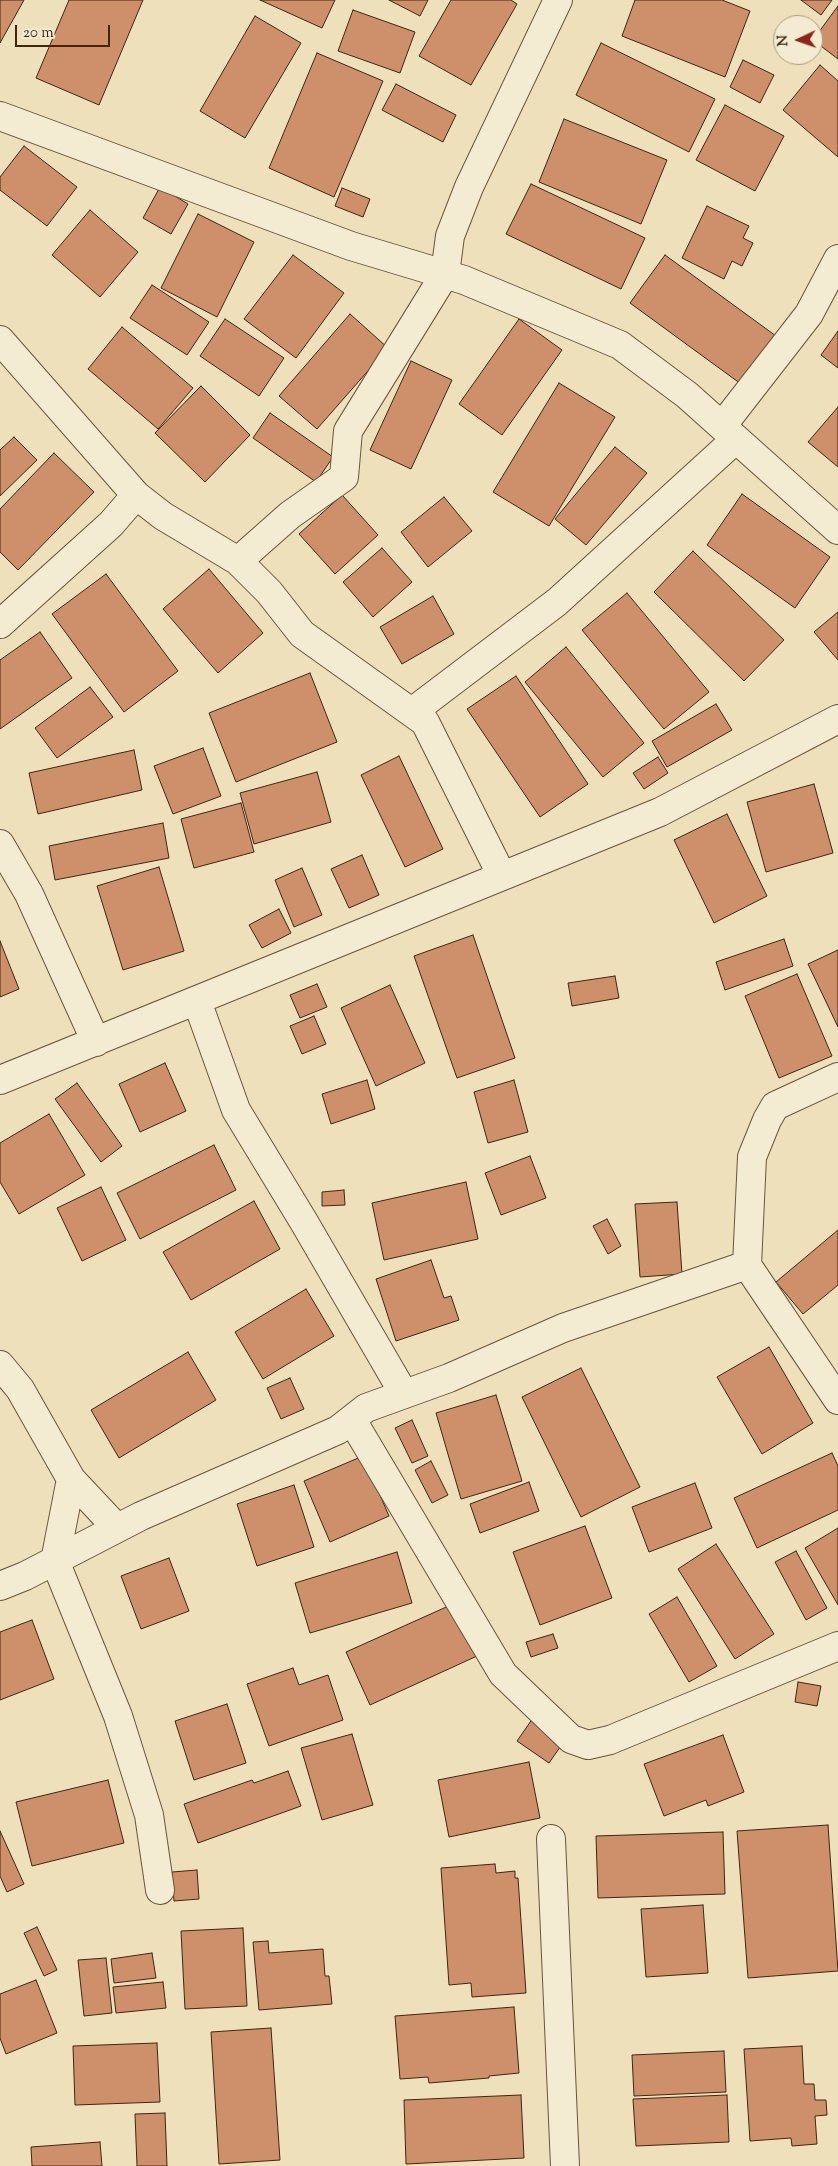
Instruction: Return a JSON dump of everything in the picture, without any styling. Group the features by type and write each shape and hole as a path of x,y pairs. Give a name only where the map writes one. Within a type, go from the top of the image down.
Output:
{"street":[{"path":"238,561 290,516 344,477 348,431 445,274 450,236 469,187 558,0"},
{"path":"0,116 351,246 464,280 620,345 687,395 838,530"},
{"path":"412,712 557,602 729,432 809,314 838,259"},
{"path":"0,340 136,494 163,516 238,561 269,592 302,634 425,722 502,876"},
{"path":"0,624 111,524 136,494"},
{"path":"0,1080 660,812 838,719"},
{"path":"0,844 29,894 96,1042"},
{"path":"197,1001 236,1110 304,1222 404,1394"},
{"path":"838,1077 775,1106 767,1120 752,1157 747,1265 838,1400"},
{"path":"0,1586 25,1576 141,1516 338,1430 366,1408 449,1378 563,1328 747,1265"},
{"path":"0,1365 20,1389 71,1479 117,1528"},
{"path":"352,1420 503,1674 571,1738 588,1745 610,1740 838,1646"},
{"path":"71,1479 55,1561 118,1716 149,1815 160,1890"},
{"path":"551,1839 565,2166"}],"building":[{"path":"0,0 24,0 0,43"},
{"path":"69,0 143,0 99,105 36,78"},
{"path":"260,0 335,0 322,28"},
{"path":"389,0 428,0 420,16"},
{"path":"451,0 511,0 517,4 471,85 419,56"},
{"path":"635,0 722,0 750,11 725,77 622,36"},
{"path":"801,0 832,0 821,15"},
{"path":"838,6 838,59 823,48 823,26"},
{"path":"353,10 415,32 400,73 338,51"},
{"path":"255,16 301,43 245,138 200,111"},
{"path":"601,43 715,99 689,152 576,95"},
{"path":"317,53 383,81 334,197 269,168"},
{"path":"743,60 774,75 760,103 730,87"},
{"path":"820,65 838,81 838,157 783,110"},
{"path":"396,84 456,115 443,142 382,110"},
{"path":"725,105 784,136 755,191 696,160"},
{"path":"564,119 667,160 641,224 539,182"},
{"path":"24,146 77,187 47,226 0,190 0,177"},
{"path":"531,184 645,238 621,289 506,234"},
{"path":"160,187 188,204 171,234 143,218"},
{"path":"342,188 370,199 363,217 335,206"},
{"path":"707,206 749,226 743,238 753,243 742,266 732,261 724,279 682,258"},
{"path":"90,210 138,252 100,297 52,255"},
{"path":"198,214 254,242 217,317 161,288"},
{"path":"293,255 344,293 296,358 244,319"},
{"path":"665,255 776,336 741,384 630,303"},
{"path":"152,285 209,322 187,355 130,318"},
{"path":"350,314 388,348 317,429 279,396"},
{"path":"225,319 284,358 259,396 200,356"},
{"path":"519,319 562,350 502,435 459,404"},
{"path":"122,327 193,388 158,429 88,369"},
{"path":"838,331 838,368 821,355"},
{"path":"411,361 452,380 411,469 370,450"},
{"path":"559,383 615,417 549,526 493,492"},
{"path":"201,386 250,435 205,482 155,433"},
{"path":"838,407 838,467 808,442"},
{"path":"270,413 333,457 316,482 253,438"},
{"path":"14,437 37,460 0,496 0,450"},
{"path":"615,447 647,473 586,545 555,519"},
{"path":"54,453 94,492 18,570 0,552 0,509"},
{"path":"742,494 830,557 795,608 707,545"},
{"path":"342,495 378,535 335,574 299,534"},
{"path":"444,497 472,531 428,567 401,532"},
{"path":"382,548 412,582 373,617 343,582"},
{"path":"693,551 784,640 744,681 654,592"},
{"path":"209,569 263,633 218,673 163,609"},
{"path":"106,574 178,671 124,712 52,614"},
{"path":"627,593 709,692 664,729 582,630"},
{"path":"433,596 454,634 402,664 380,627"},
{"path":"838,612 838,660 814,632"},
{"path":"40,632 72,678 0,729 0,660"},
{"path":"566,647 644,743 603,777 525,682"},
{"path":"310,673 337,742 236,782 209,713"},
{"path":"516,676 588,784 540,817 467,709"},
{"path":"90,687 113,717 57,758 35,728"},
{"path":"716,704 732,730 667,767 652,741"},
{"path":"203,748 221,796 173,814 154,766"},
{"path":"134,750 142,790 38,814 29,773"},
{"path":"399,756 443,849 405,867 361,775"},
{"path":"658,757 668,773 644,789 633,773"},
{"path":"317,772 331,822 254,844 240,793"},
{"path":"814,784 833,853 766,872 747,802"},
{"path":"241,803 254,852 194,868 181,819"},
{"path":"727,814 767,896 714,923 674,840"},
{"path":"163,823 169,858 55,880 49,846"},
{"path":"362,855 379,895 349,908 331,869"},
{"path":"159,867 184,951 123,970 97,886"},
{"path":"302,868 322,915 294,927 275,880"},
{"path":"279,909 291,933 262,948 249,925"},
{"path":"473,935 515,1058 457,1078 414,956"},
{"path":"784,939 793,966 725,990 716,962"},
{"path":"0,941 19,989 0,997"},
{"path":"838,950 838,1027 808,964"},
{"path":"797,974 832,1056 779,1078 745,996"},
{"path":"615,976 619,998 572,1006 568,983"},
{"path":"317,984 327,1007 300,1018 290,995"},
{"path":"390,985 425,1063 376,1086 341,1008"},
{"path":"314,1016 326,1044 302,1054 290,1026"},
{"path":"165,1063 186,1111 140,1132 119,1084"},
{"path":"367,1080 375,1109 331,1124 322,1094"},
{"path":"514,1080 528,1132 488,1143 474,1092"},
{"path":"77,1083 122,1146 101,1162 55,1099"},
{"path":"49,1114 85,1175 19,1214 0,1182 0,1143"},
{"path":"214,1145 236,1190 140,1239 117,1193"},
{"path":"530,1156 546,1198 501,1215 485,1173"},
{"path":"466,1182 478,1239 384,1260 372,1203"},
{"path":"101,1187 126,1240 82,1261 57,1208"},
{"path":"344,1190 345,1205 322,1206 322,1192"},
{"path":"254,1201 280,1249 191,1300 163,1252"},
{"path":"677,1202 682,1274 640,1277 635,1204"},
{"path":"607,1219 621,1246 608,1254 593,1226"},
{"path":"838,1230 838,1285 803,1314 776,1282"},
{"path":"431,1260 444,1298 451,1296 459,1320 396,1341 376,1279"},
{"path":"306,1289 334,1336 263,1379 235,1332"},
{"path":"769,1347 813,1423 762,1454 717,1377"},
{"path":"188,1352 216,1400 119,1458 91,1410"},
{"path":"581,1368 640,1487 581,1517 522,1397"},
{"path":"290,1378 304,1409 281,1419 267,1388"},
{"path":"496,1395 522,1481 461,1499 436,1413"},
{"path":"412,1420 428,1456 412,1463 395,1428"},
{"path":"832,1453 838,1466 838,1510 757,1548 734,1498"},
{"path":"363,1456 389,1516 330,1542 304,1481"},
{"path":"431,1461 448,1495 432,1503 415,1470"},
{"path":"529,1482 539,1511 480,1533 470,1504"},
{"path":"695,1483 712,1528 649,1552 632,1507"},
{"path":"294,1485 314,1547 257,1566 237,1504"},
{"path":"585,1526 612,1598 540,1625 513,1552"},
{"path":"838,1528 838,1605 805,1548"},
{"path":"716,1544 774,1634 735,1659 678,1569"},
{"path":"796,1551 827,1608 806,1620 775,1562"},
{"path":"397,1552 412,1603 310,1633 295,1583"},
{"path":"169,1558 189,1611 141,1629 121,1576"},
{"path":"677,1597 717,1666 689,1682 649,1614"},
{"path":"453,1604 477,1656 370,1705 346,1652"},
{"path":"32,1620 54,1679 0,1700 0,1632"},
{"path":"553,1634 558,1648 531,1657 526,1642"},
{"path":"293,1668 299,1685 328,1675 343,1720 269,1746 247,1684"},
{"path":"798,1682 821,1686 817,1706 795,1702"},
{"path":"227,1704 246,1763 194,1780 175,1721"},
{"path":"533,1718 565,1740 549,1763 517,1741"},
{"path":"352,1734 373,1805 322,1820 301,1748"},
{"path":"723,1735 744,1792 708,1806 706,1800 664,1816 644,1764"},
{"path":"529,1762 540,1818 449,1837 438,1780"},
{"path":"288,1771 301,1806 198,1843 184,1804 252,1780 254,1783"},
{"path":"108,1780 124,1843 32,1866 16,1802"},
{"path":"828,1825 838,1971 748,1978 737,1831"},
{"path":"0,1831 24,1884 7,1892 0,1876"},
{"path":"723,1832 725,1894 598,1898 596,1836"},
{"path":"495,1864 496,1873 515,1871 515,1878 518,1878 526,1993 472,1997 471,1983 449,1985 441,1868"},
{"path":"197,1870 199,1899 174,1901 172,1872"},
{"path":"703,1905 708,1973 646,1977 641,1909"},
{"path":"37,1927 57,1970 44,1976 24,1933"},
{"path":"243,1928 247,2006 185,2009 181,1931"},
{"path":"268,1941 269,1953 323,1949 325,1976 329,1976 332,2004 259,2010 253,1942"},
{"path":"152,1953 156,1978 114,1983 111,1959"},
{"path":"106,1958 112,2013 84,2016 78,1960"},
{"path":"36,1980 57,2033 6,2054 0,2038 0,1994"},
{"path":"163,1982 166,2008 116,2013 113,1987"},
{"path":"514,2007 519,2073 489,2076 489,2078 429,2083 428,2077 400,2079 395,2016"},
{"path":"271,2028 280,2160 219,2164 211,2032"},
{"path":"157,2043 160,2102 75,2105 73,2046"},
{"path":"802,2046 804,2084 814,2084 815,2100 826,2100 827,2115 815,2116 817,2144 792,2146 791,2138 750,2141 744,2049"},
{"path":"724,2051 726,2092 634,2096 632,2055"},
{"path":"521,2095 524,2158 406,2164 404,2100"},
{"path":"727,2095 729,2142 636,2146 633,2099"},
{"path":"165,2113 167,2166 137,2166 135,2114"},
{"path":"100,2142 102,2166 32,2166 31,2147"}]}
